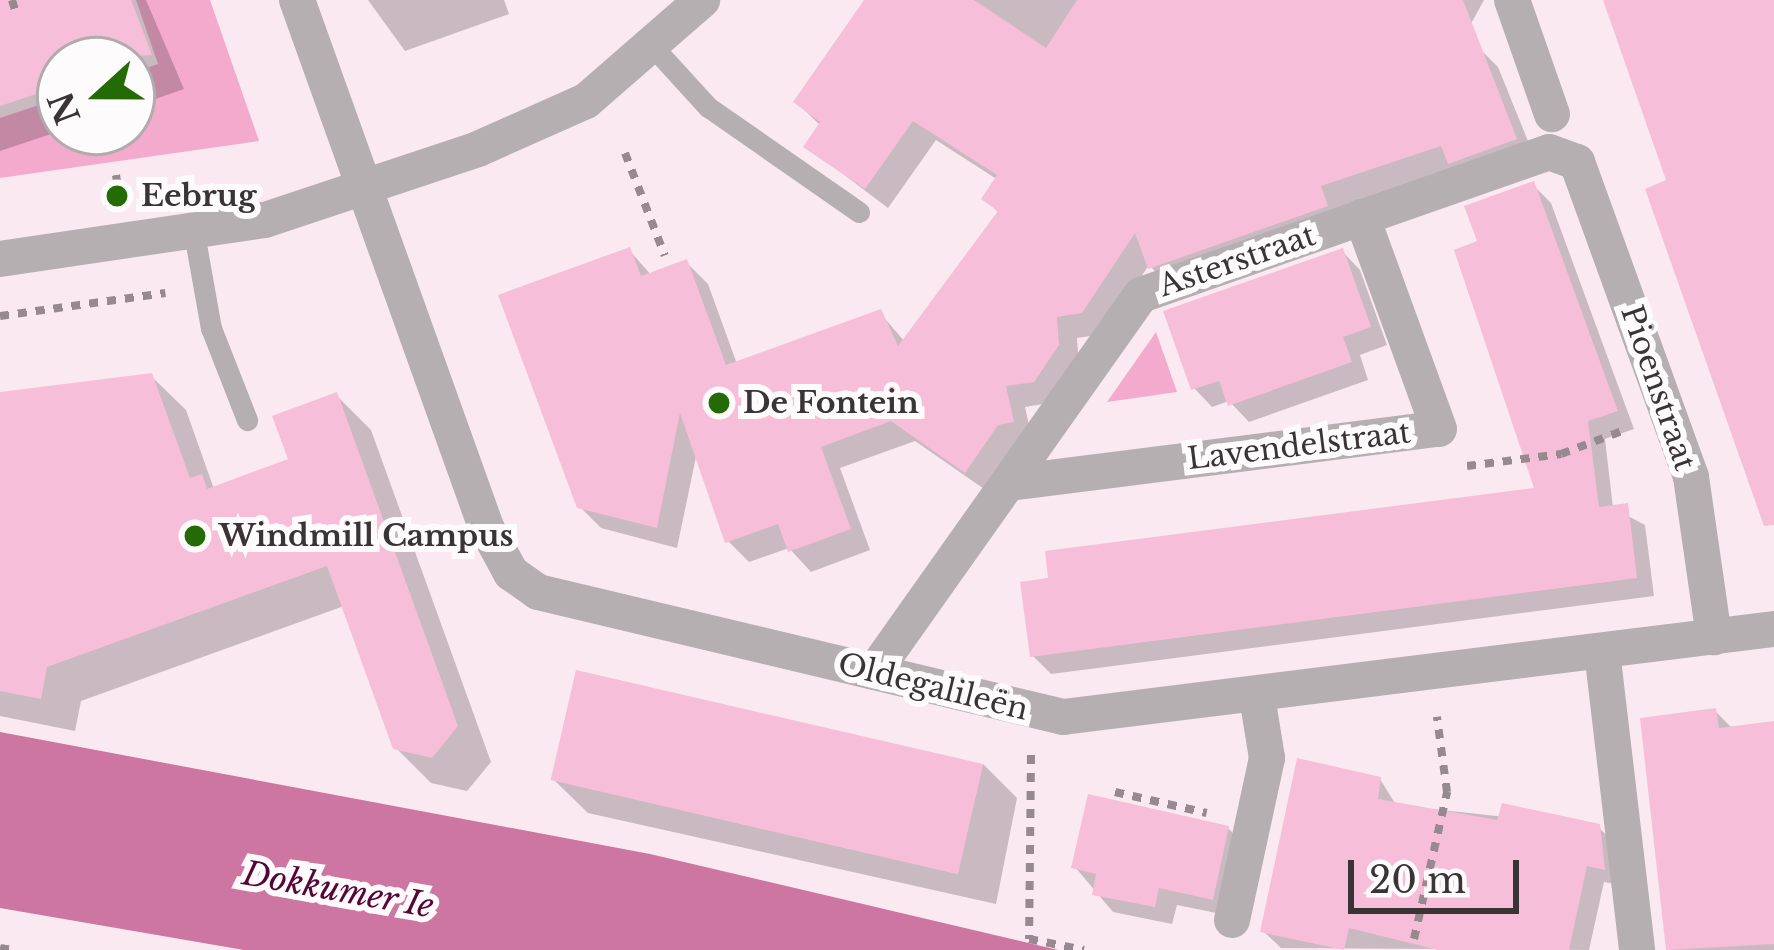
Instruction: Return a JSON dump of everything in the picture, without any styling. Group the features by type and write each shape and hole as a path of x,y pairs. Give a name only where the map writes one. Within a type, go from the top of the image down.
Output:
{"street":[{"name":"Oldegalileën","path":"297,0 364,190 511,573 538,592 1035,712 1089,718 1774,629"},
{"path":"0,259 194,233 364,190 558,116 656,49 702,0"},
{"path":"1512,0 1552,114"},
{"name":"Asterstraat","path":"874,672 1142,295 1566,151"},
{"name":"Pioenstraat","path":"1566,151 1691,477 1714,637"},
{"name":"Lavendelstraat","path":"1009,483 1438,429 1362,218"},
{"path":"1602,651 1637,950"},
{"path":"1232,920 1267,758 1257,696"}],"lane":[{"path":"656,49 708,107 859,212"},
{"path":"194,233 211,328 247,421"}],"path":[{"path":"625,153 665,256"},
{"path":"116,175 118,187"},
{"path":"1438,429 1462,466 1561,454 1668,414"},
{"path":"1414,940 1447,792 1431,674"},
{"path":"1035,712 1029,939 1084,950"},
{"path":"1115,792 1253,823"},
{"path":"0,949 12,950"}],"shaded area":[{"path":"136,0 210,0 259,141 156,156 158,64 156,36 148,36"},
{"path":"36,106 36,156 154,156 0,178 0,118"},
{"path":"1156,332 1177,392 1107,402"}],"water":[{"name":"Dokkumer Ie","path":"0,732 650,854 1058,950 244,950 0,908"}],"building":[{"path":"0,0 131,0 145,36 36,36 36,94 0,106"},
{"path":"864,0 974,0 1046,48 1077,0 1463,0 1517,139 1448,164 1441,146 1321,186 1328,206 1148,269 1135,233 1082,313 1057,317 1059,345 1034,382 1006,386 1014,422 998,425 965,473 891,421 821,447 851,529 788,552 778,524 725,543 680,413 657,528 577,508 498,295 630,247 641,276 687,259 726,365 881,309 898,346 998,211 981,199 997,175 913,121 865,189 803,147 820,122 793,102"},
{"path":"1603,0 1774,0 1774,525 1764,526 1645,189 1666,180"},
{"path":"1534,181 1618,411 1588,421 1599,507 1628,503 1637,578 1030,657 1020,582 1048,578 1045,551 1534,488 1454,250 1477,241 1464,206"},
{"path":"1343,248 1371,327 1343,337 1352,362 1228,406 1219,381 1191,390 1163,311"},
{"name":"Windmill Campus","path":"152,373 190,478 202,474 207,489 288,459 272,416 337,392 458,726 432,758 393,749 327,566 47,667 41,699 0,691 0,392"},
{"path":"576,670 983,764 958,874 551,780"},
{"path":"1716,708 1719,728 1774,721 1774,944 1666,950 1640,718"},
{"path":"1297,758 1381,777 1378,799 1497,820 1502,803 1600,824 1605,870 1587,866 1569,950 1438,950 1349,928 1344,950 1260,932"},
{"path":"1088,794 1229,826 1213,900 1159,888 1155,907 1092,895 1096,874 1071,868"}],"place":[{"name":"Eebrug","path":"117,196"},
{"name":"De Fontein","path":"719,403"},
{"name":"Windmill Campus","path":"195,536"}]}
